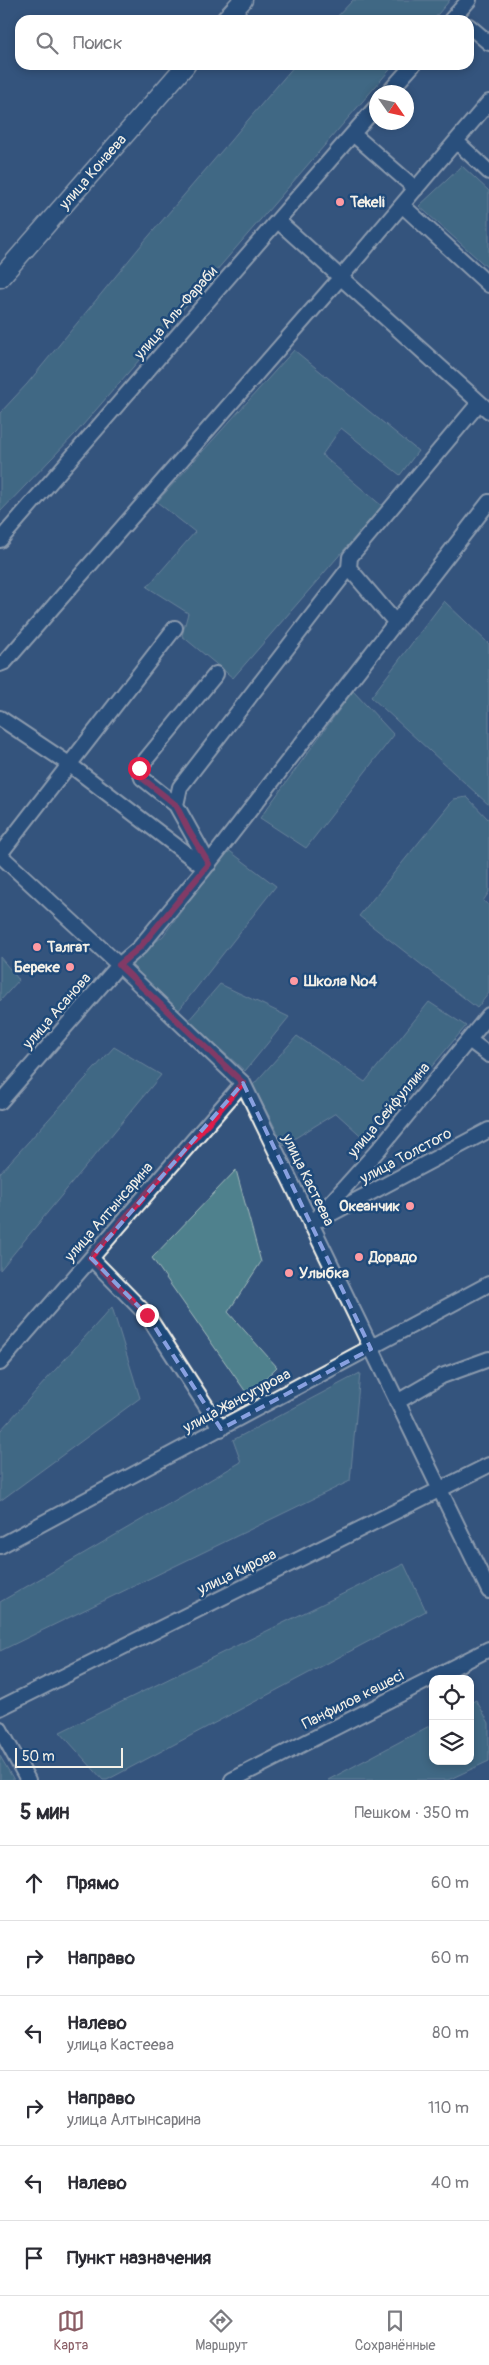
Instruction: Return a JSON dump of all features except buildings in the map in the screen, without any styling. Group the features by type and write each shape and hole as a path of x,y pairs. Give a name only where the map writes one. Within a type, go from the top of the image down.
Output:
{"main road":[{"path":"230,15 243,0"},
{"name":"улица Конаева","path":"0,278 182,70"}],"street":[{"path":"459,15 469,0"},
{"path":"474,30 489,43"},
{"path":"395,85 409,70"},
{"path":"0,664 5,662 341,277 489,102"},
{"name":"улица Аль-Фараби","path":"0,540 369,115"},
{"path":"353,134 416,189"},
{"path":"456,141 489,172"},
{"path":"402,205 489,285"},
{"path":"176,805 180,786 349,568 350,557 484,407 278,220"},
{"name":"улица Асанова","path":"0,1102 119,965 140,947 207,866 489,502"},
{"path":"349,568 396,623"},
{"path":"0,855 175,628"},
{"path":"207,866 176,805 142,778 139,768 216,674"},
{"path":"0,718 69,764 207,866"},
{"name":"улица Кастеева","path":"0,855 243,1083 489,1591"},
{"name":"улица Сейфуллина","path":"311,1225 379,1149 489,1015"},
{"path":"469,1040 489,1055"},
{"name":"улица Алтынсарина","path":"0,1363 243,1083"},
{"name":"улица Толстого","path":"311,1225 489,1130"},
{"path":"90,1258 147,1315 220,1429"},
{"name":"улица Жансугурова","path":"0,1546 489,1284"},
{"path":"397,1402 442,1376 489,1359"},
{"name":"улица Кирова","path":"0,1708 489,1465"},
{"name":"Панфилов көшесі","path":"232,1780 489,1649"},
{"path":"0,1729 28,1780"}],"highlighted area":[{"path":"243,1083 371,1349 221,1429 147,1315 91,1258"}],"green space":[{"path":"353,0 450,0 437,15 339,15"},
{"path":"291,70 390,70 377,85 369,85 369,94 76,433 0,512 0,413 27,384 143,243"},
{"path":"462,166 489,191 489,269 419,206"},
{"path":"294,350 418,451 400,475 341,428 322,455 382,506 233,678 182,636 188,613 147,587 195,532 157,502"},
{"path":"444,601 489,644 489,805 371,697"},
{"path":"353,691 394,735 306,848 260,818"},
{"path":"467,797 489,820 489,892 483,901 489,905 489,993 477,1008 359,916 454,799"},
{"path":"227,849 276,886 179,1010 129,964 163,936"},
{"path":"0,957 19,980 0,1001"},
{"path":"220,984 289,1017 245,1071 188,1021"},
{"path":"429,1002 466,1026 368,1142 336,1113 284,1145 253,1085 297,1036 365,1082"},
{"path":"114,1047 161,1075 0,1270 0,1173"},
{"path":"236,1170 261,1262 228,1312 277,1367 248,1395 152,1258"},
{"path":"112,1307 140,1398 0,1501 0,1431"},
{"path":"360,1373 350,1481 0,1651 0,1602 241,1462 233,1440"},
{"path":"404,1564 426,1611 107,1780 103,1780 60,1732"},
{"path":"476,1700 489,1723 489,1761 448,1780 328,1780 429,1726 429,1765 474,1765 474,1701"},
{"path":"0,1756 14,1780 0,1780"}],"place":[{"name":"Tekeli","path":"340,202"},
{"name":"Талгат","path":"37,947"},
{"name":"Береке","path":"70,967"},
{"name":"Школа №4","path":"294,981"},
{"name":"Океанчик","path":"410,1206"},
{"name":"Дорадо","path":"359,1257"},
{"name":"Улыбка","path":"289,1273"}],"route":[{"path":"139,768 142,778 176,805 209,864 140,947 119,965 243,1083 90,1258 147,1315"}]}
